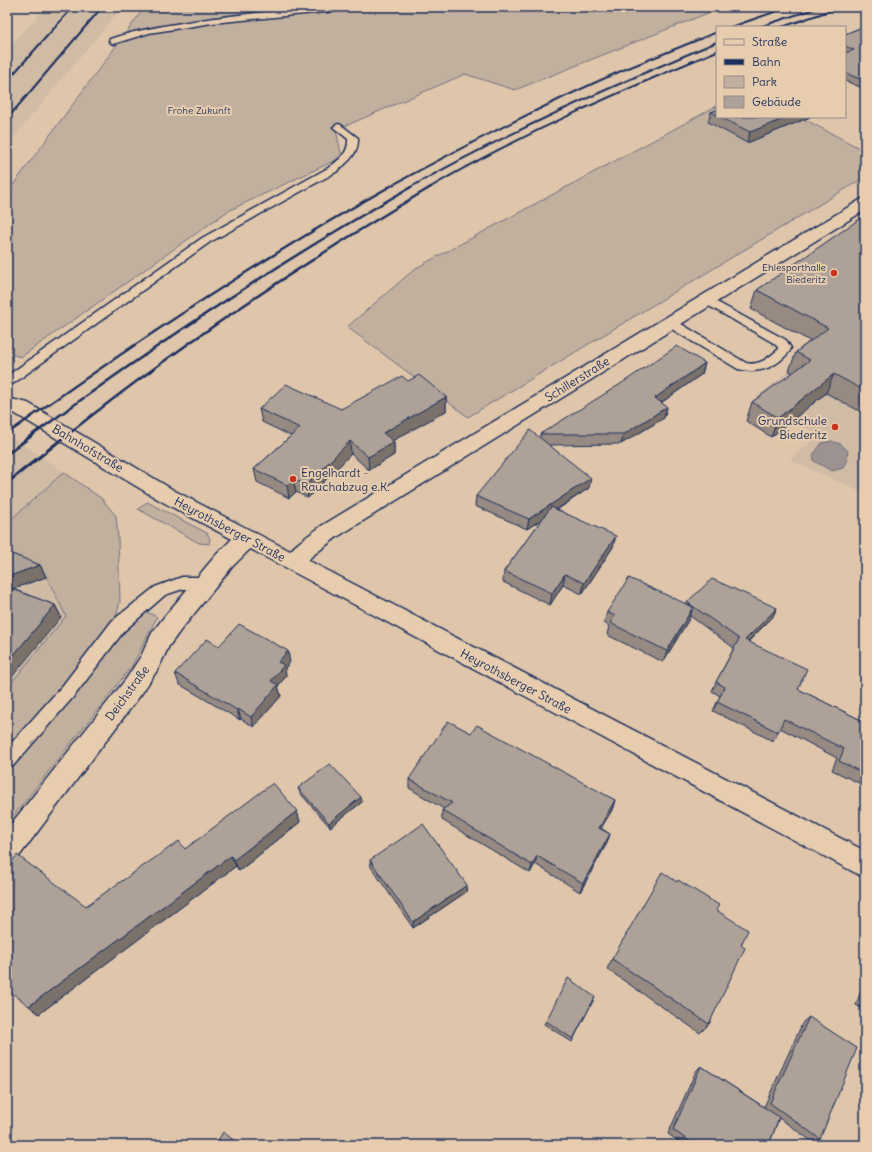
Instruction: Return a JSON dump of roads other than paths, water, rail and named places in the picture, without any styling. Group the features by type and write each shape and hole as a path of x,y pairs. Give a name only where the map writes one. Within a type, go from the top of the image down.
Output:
{"street":[{"name":"Schillerstraße","path":"293,562 304,550 324,535 865,203"},
{"name":"Bahnhofstraße","path":"7,404 21,408 168,496"},
{"name":"Heyrothsberger Straße","path":"168,496 865,866"},
{"name":"Deichstraße","path":"7,850 134,686 150,662 160,640 205,582 228,556 247,538"}],"lane":[{"path":"113,41 149,30 190,24 245,17 356,7"},
{"path":"7,382 206,240 338,165 349,156 354,146 353,138 338,127"},
{"path":"669,322 742,366 756,369 766,366 784,351 785,348 782,343 776,339 706,300"},
{"path":"7,760 69,690 118,626 160,591 182,583 205,582"}],"railway":[{"path":"7,81 73,7"},
{"path":"7,119 102,7"},
{"path":"734,26 789,7"},
{"path":"762,26 820,7"},
{"path":"785,26 841,7"},
{"path":"387,188 532,112 621,71 716,32"},
{"path":"409,188 446,167 561,110 716,42"},
{"path":"429,188 464,168 535,132 607,98 716,51"},
{"path":"11,431 103,366 244,273 389,187"},
{"path":"38,431 129,366 221,304 315,244 411,187"},
{"path":"72,431 158,365 247,303 292,273 431,187"},
{"path":"7,434 12,430"},
{"path":"7,454 39,430"},
{"path":"7,483 73,430"}],"place":[{"name":"Ehlesporthalle Biederitz","path":"834,273"},
{"name":"Grundschule Biederitz","path":"835,427"},
{"name":"Engelhardt - Rauchabzug e.K.","path":"293,479"}],"park label":[{"name":"Frohe Zukunft","path":"199,110"}]}
